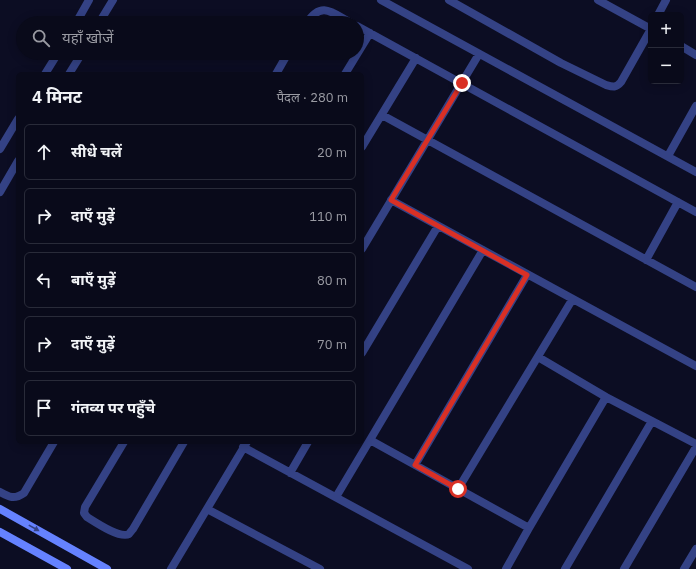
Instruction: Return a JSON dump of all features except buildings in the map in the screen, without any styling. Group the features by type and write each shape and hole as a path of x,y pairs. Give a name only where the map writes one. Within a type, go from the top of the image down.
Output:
{"street":[{"path":"80,16 89,0"},
{"path":"103,16 113,0"},
{"path":"381,0 696,172"},
{"path":"450,0 561,63 606,86 617,86 621,82 648,34"},
{"path":"598,0 648,27"},
{"path":"660,12 666,0"},
{"path":"312,16 315,12 322,9 338,16"},
{"path":"364,30 696,212"},
{"path":"364,43 370,33"},
{"path":"684,48 696,54"},
{"path":"364,246 479,54"},
{"path":"364,144 416,58"},
{"path":"46,72 54,60"},
{"path":"70,72 78,60"},
{"path":"277,72 284,60"},
{"path":"346,72 354,60"},
{"path":"668,156 696,106"},
{"path":"382,115 696,287"},
{"path":"0,149 2,140 16,122"},
{"path":"0,192 16,164"},
{"path":"391,200 572,300 696,366"},
{"path":"646,260 678,202"},
{"path":"364,350 438,226"},
{"path":"336,497 483,250"},
{"path":"415,465 527,275"},
{"path":"458,489 572,300"},
{"path":"538,357 606,397 696,444"},
{"path":"506,569 606,397"},
{"path":"564,569 652,421"},
{"path":"370,440 529,528"},
{"path":"0,492 13,498 24,493 53,444"},
{"path":"123,444 85,507 84,513 87,517 117,534 124,535 128,534 133,529 183,444"},
{"path":"290,473 307,444"},
{"path":"171,569 245,445 290,473 468,569"},
{"path":"624,569 696,447"},
{"path":"0,509 107,569"},
{"path":"207,509 320,569"},
{"path":"0,532 67,569"},
{"path":"684,569 696,548"}],"route":[{"path":"458,489 415,465 527,275 391,200 462,83"}]}
